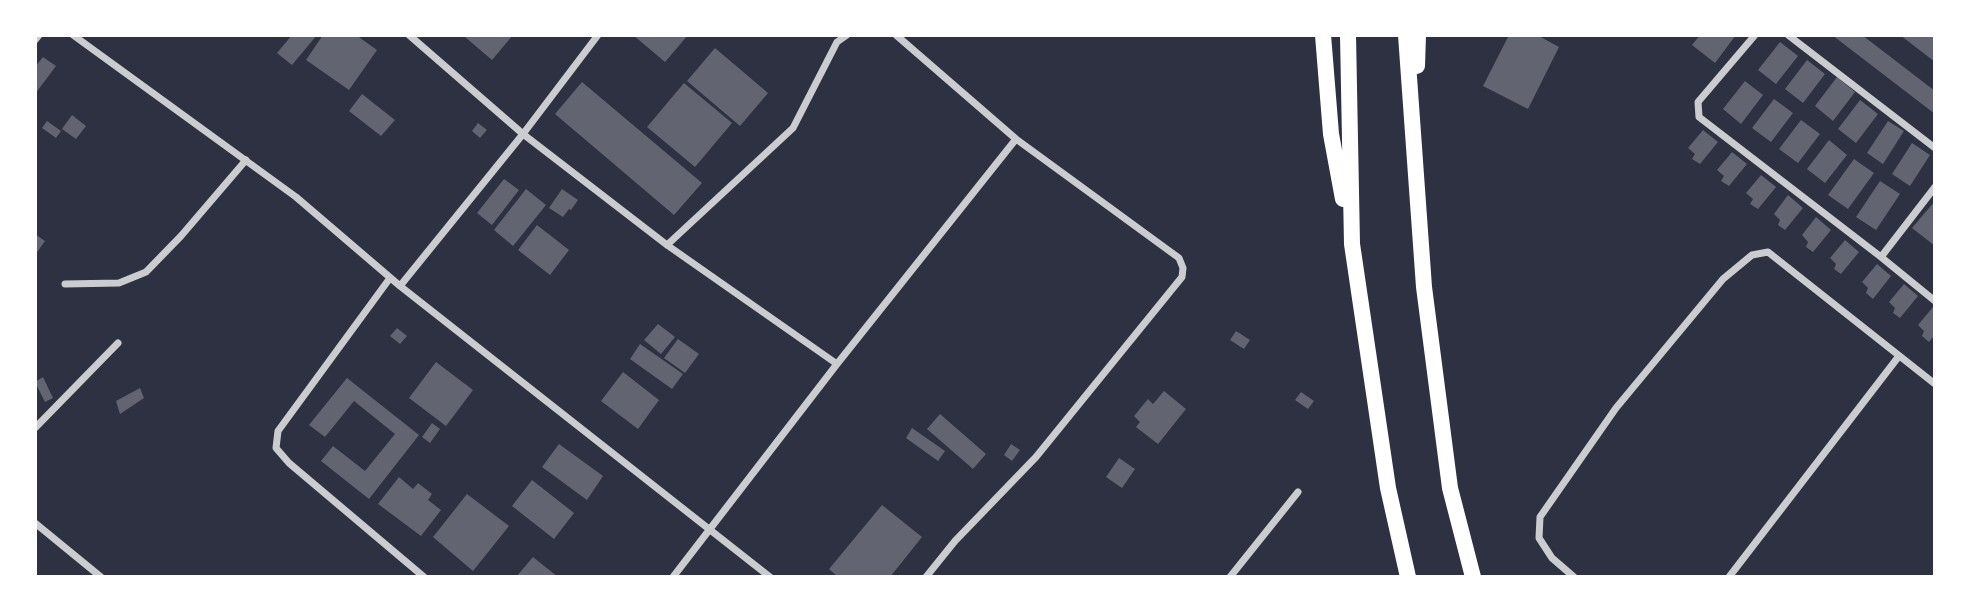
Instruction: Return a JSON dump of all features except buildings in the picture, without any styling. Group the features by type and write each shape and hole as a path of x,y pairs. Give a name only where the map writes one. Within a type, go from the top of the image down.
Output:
{"highway":[{"path":"1323,35 1331,134 1352,244 1388,488 1408,577"},
{"path":"1348,35 1352,244"},
{"path":"1406,35 1424,287 1450,488 1473,577"},
{"path":"1416,180 1418,35"}],"street":[{"path":"35,40 39,35"},
{"path":"74,35 296,197 390,278 769,577"},
{"path":"409,35 523,134 667,245 837,364"},
{"path":"400,286 523,134 598,35"},
{"path":"667,245 793,128 837,42 847,35"},
{"path":"896,35 1016,139 1179,258 1184,268 1182,277 1036,457 954,541 926,577"},
{"path":"1755,35 1698,102 1699,117 1935,301"},
{"path":"1788,35 1935,148"},
{"path":"673,577 837,364 1016,139"},
{"path":"65,284 119,284 146,272 181,236 246,160"},
{"path":"1881,257 1935,187"},
{"path":"1574,577 1552,558 1539,538 1540,517 1616,408 1723,279 1752,255 1768,252 1935,384"},
{"path":"390,278 278,431 276,448 289,463 424,577"},
{"path":"35,428 118,343"},
{"path":"1729,577 1899,356"},
{"path":"1230,577 1298,492"},
{"path":"35,523 101,577"}]}
